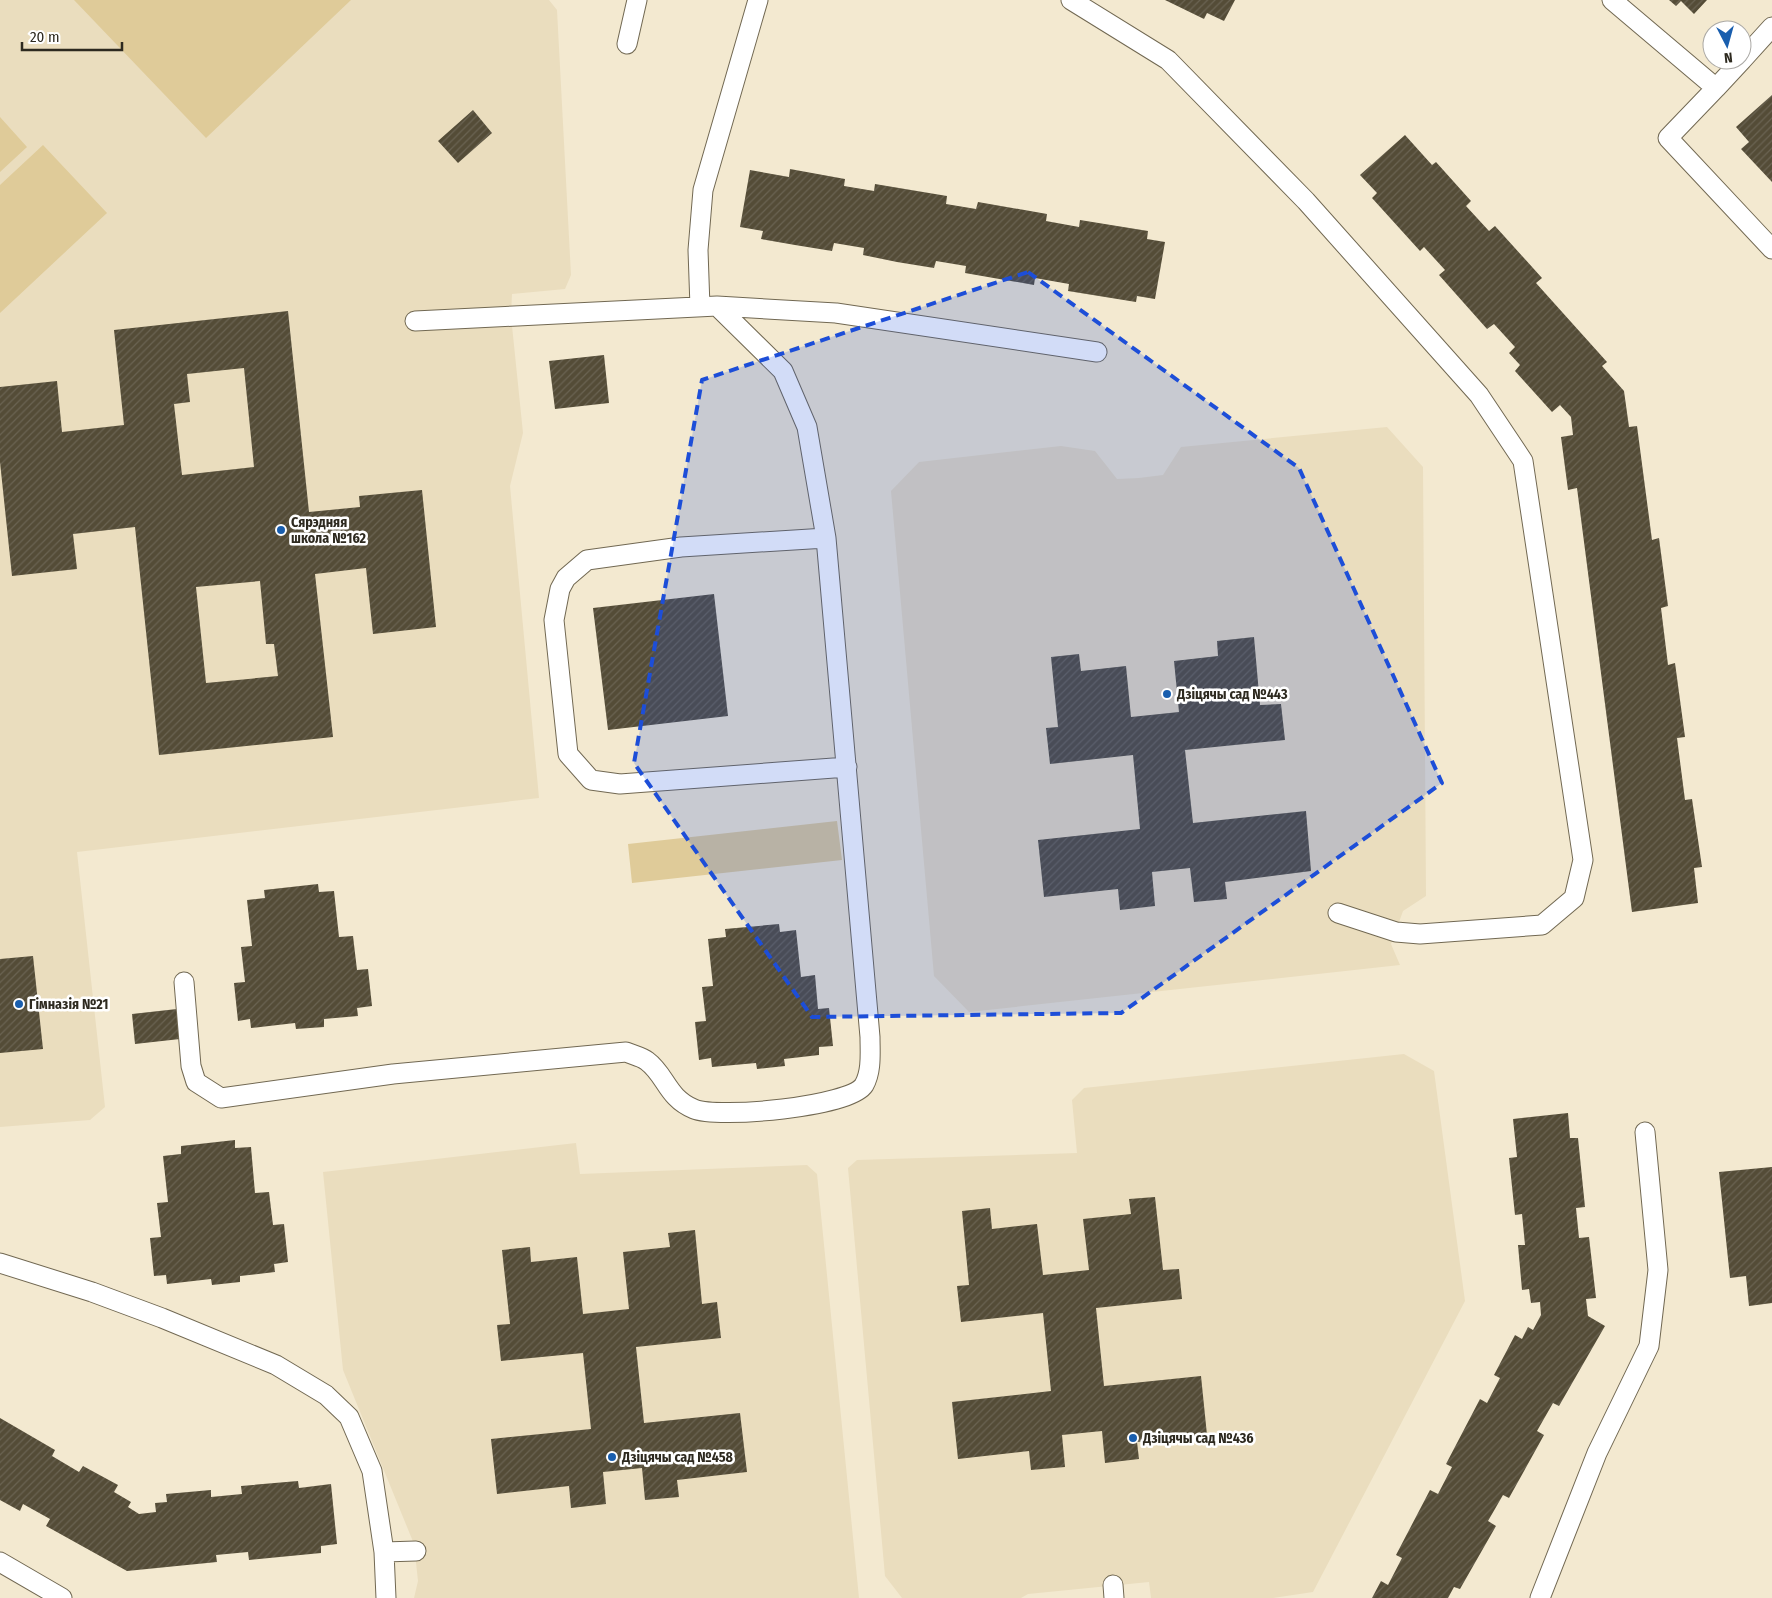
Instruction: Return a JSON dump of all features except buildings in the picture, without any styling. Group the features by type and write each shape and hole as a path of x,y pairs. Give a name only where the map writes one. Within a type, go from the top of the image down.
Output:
{"lane":[{"path":"627,44 638,0"},
{"path":"184,982 191,1066 196,1082 221,1098 393,1074 626,1052 647,1060 673,1095 695,1109 726,1114 815,1105 848,1097 863,1086 870,1067 870,1037 826,538 807,427 783,372 709,306 698,250 703,190 758,0"},
{"path":"1071,0 1168,60 1306,201 1478,395 1523,461 1583,860 1574,898 1542,925 1420,934 1396,932 1338,914"},
{"path":"1612,0 1716,88"},
{"path":"1752,49 1772,27"},
{"path":"1733,70 1668,138 1772,249"},
{"path":"415,321 709,306 836,313 1097,352"},
{"path":"826,538 681,547 587,560 566,578 560,589 554,620 568,754 591,780 620,784 847,767"},
{"path":"1540,1598 1597,1454 1649,1346 1658,1270 1645,1132"},
{"path":"0,1263 92,1292 170,1321 276,1365 326,1395 349,1417 372,1471 384,1552 380,1597"},
{"path":"384,1552 416,1551"},
{"path":"0,1562 62,1598"}],"highlighted area":[{"path":"1028,272 1299,468 1442,783 1121,1013 812,1017 634,763 702,380"}],"shaded area":[{"path":"0,0 549,0 557,10 571,275 565,289 512,294 511,316 523,433 510,486 539,798 77,852 105,1107 90,1120 0,1127"},
{"path":"74,0 351,0 206,138"},
{"path":"0,117 27,147 0,172"},
{"path":"43,145 107,213 0,313 0,185"},
{"name":"Дзіцячы сад №443","path":"1387,427 1423,467 1426,896 1403,911 1391,944 1400,965 969,1012 934,976 891,491 919,462 1061,446 1095,451 1117,479 1139,478 1163,475 1181,447"},
{"path":"837,821 842,860 632,883 628,844"},
{"name":"Дзіцячы сад №436","path":"1404,1054 1434,1071 1465,1301 1313,1592 1273,1598 1151,1598 1149,1582 1028,1594 1021,1598 902,1598 885,1576 848,1168 857,1160 1077,1153 1072,1100 1084,1088"},
{"name":"Дзіцячы сад №458","path":"576,1143 580,1174 807,1165 817,1174 859,1598 414,1598 418,1581 414,1544 343,1370 323,1172"}],"place":[{"name":"Сярэдняя школа №162","path":"281,530"},
{"name":"Дзіцячы сад №443","path":"1167,694"},
{"name":"Гімназія №21","path":"19,1004"},
{"name":"Дзіцячы сад №436","path":"1133,1438"},
{"name":"Дзіцячы сад №458","path":"612,1457"}]}
